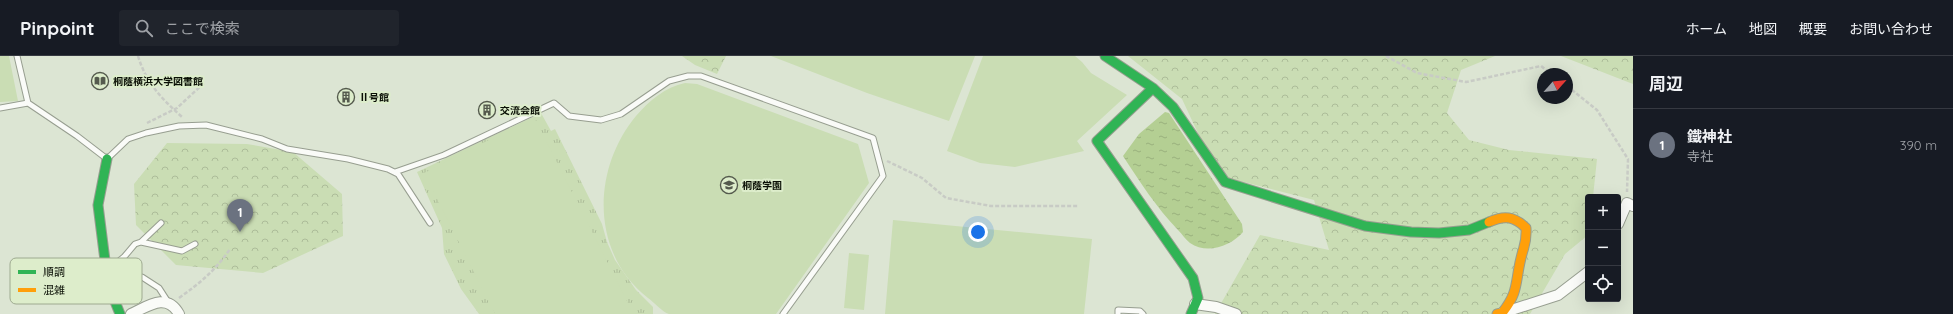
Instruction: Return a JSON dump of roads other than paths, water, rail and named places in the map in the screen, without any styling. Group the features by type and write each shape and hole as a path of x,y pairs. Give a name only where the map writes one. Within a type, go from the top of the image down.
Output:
{"street":[{"path":"1105,56 1153,88 1173,107 1225,182 1365,226 1411,232 1439,233 1469,230 1498,218 1508,217 1518,220 1526,228 1527,242 1520,257 1516,290 1510,303 1500,314"},
{"path":"1153,88 1096,141 1193,278 1198,298 1191,314"},
{"path":"105,258 98,204 107,158"},
{"path":"1621,219 1630,204"},
{"path":"1500,314 1558,295 1585,274"},
{"path":"131,314 162,302 170,303 179,314"},
{"path":"116,304 120,314"},
{"path":"1195,304 1216,307 1236,314"}],"lane":[{"path":"17,56 28,103 107,158 128,139 149,132 179,126 206,125 262,139 287,148 388,168 398,174 410,190 430,223"},
{"path":"395,172 444,155 554,102 569,116 601,120 621,114 669,81 688,76 701,76 873,138 883,176 782,314"},
{"path":"0,108 28,103"},
{"path":"123,258 135,244 141,242 161,223"},
{"path":"141,242 182,251 195,244"},
{"path":"142,277 159,288 170,303"},
{"path":"1118,314 1118,310 1140,311 1143,314"}],"water":[{"path":"1165,112 1169,113 1242,224 1243,232 1225,245 1204,248 1197,247 1188,242 1155,203 1123,156 1139,134"}],"place":[{"name":"桐蔭横浜大学図書館","path":"100,81"},
{"name":"Ⅱ号館","path":"346,97"},
{"name":"交流会館","path":"487,110"},
{"name":"桐蔭学園","path":"729,185"},
{"name":"鐵神社","path":"240,232"}]}
